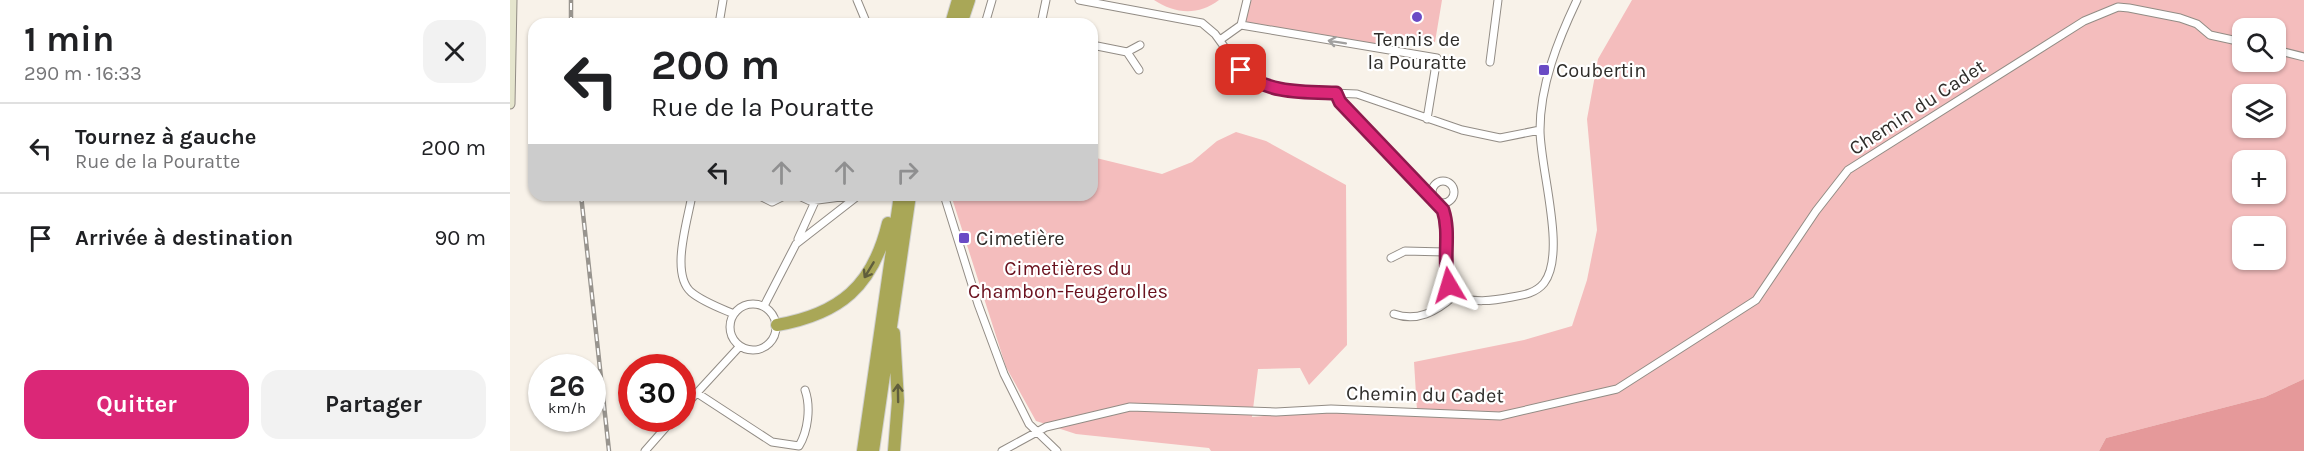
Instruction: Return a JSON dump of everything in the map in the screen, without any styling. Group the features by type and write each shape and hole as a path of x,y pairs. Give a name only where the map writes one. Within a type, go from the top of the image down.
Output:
{"highway":[{"path":"953,18 958,0"},
{"path":"963,18 969,0"},
{"path":"777,325 801,321 825,311 846,299 859,287 877,256 892,201"},
{"path":"863,451 899,201"},
{"path":"873,451 892,306 909,201"},
{"path":"892,306 898,401 894,451"}],"main road":[{"path":"510,104 512,0"}],"street":[{"path":"720,18 723,0"},
{"path":"857,0 864,18"},
{"path":"987,18 992,0"},
{"path":"1042,18 1046,0"},
{"path":"1079,0 1191,19 1209,28 1250,80 1284,89 1378,99 1427,119 1500,138 1540,130"},
{"path":"1220,40 1241,25 1247,0"},
{"path":"1490,62 1498,0"},
{"path":"1336,93 1340,102 1443,210 1446,220 1446,274 1454,296 1470,302 1499,300 1531,293 1545,282 1554,242 1543,174 1540,130 1554,55 1577,0"},
{"name":"Chemin du Cadet","path":"1002,451 1046,427 1130,407 1276,412 1331,409 1500,416 1617,389 1756,300 1816,211 1848,170 2075,26 2118,7 2180,18 2196,24 2210,35 2232,40"},
{"path":"1241,25 1437,58 1427,119"},
{"path":"1098,46 1127,52 1140,45"},
{"path":"1127,52 1139,70"},
{"path":"2286,52 2304,57"},
{"path":"691,201 681,264 684,283 704,300 734,314"},
{"path":"764,306 816,201"},
{"path":"796,244 851,201"},
{"path":"946,201 992,345 1029,424 1057,451"},
{"path":"1391,258 1405,251 1446,252"},
{"path":"1394,314 1406,318 1419,316 1434,311 1454,296"},
{"path":"751,304 764,306 775,317 777,325 773,339 761,349 747,350 740,346 730,332 734,314 751,304"},
{"path":"740,346 697,393 772,442 799,446 804,437 809,401 805,390"},
{"path":"645,451 662,432"}],"green space":[{"path":"1154,0 1219,0 1203,9 1187,11 1170,8"},
{"path":"1249,0 1442,0 1435,42 1392,34 1390,47 1246,23"},
{"name":"Cimetières du Chambon-Feugerolles","path":"1632,0 2304,0 2304,379 2265,397 2106,438 2099,451 1211,451 1209,448 1076,434 1036,421 1006,367 953,201 1098,201 1098,158 1162,174 1192,162 1217,141 1236,132 1266,141 1346,185 1347,345 1309,385 1300,368 1258,369 1252,417 1322,411 1417,410 1414,362 1524,340 1572,326 1587,280 1597,230 1587,119 1598,59"}],"shaded area":[{"path":"2304,379 2304,451 2099,451 2106,438 2265,397"}],"railway":[{"path":"571,0 571,18"},
{"path":"582,201 609,451"}],"place":[{"name":"Tennis de la Pouratte","path":"1417,17"},
{"name":"Coubertin","path":"1544,70"},
{"name":"Cimetière","path":"964,238"}],"route":[{"path":"1241,70 1250,80 1272,87 1336,93 1340,102 1443,210 1446,220 1446,274 1449,285"}]}
